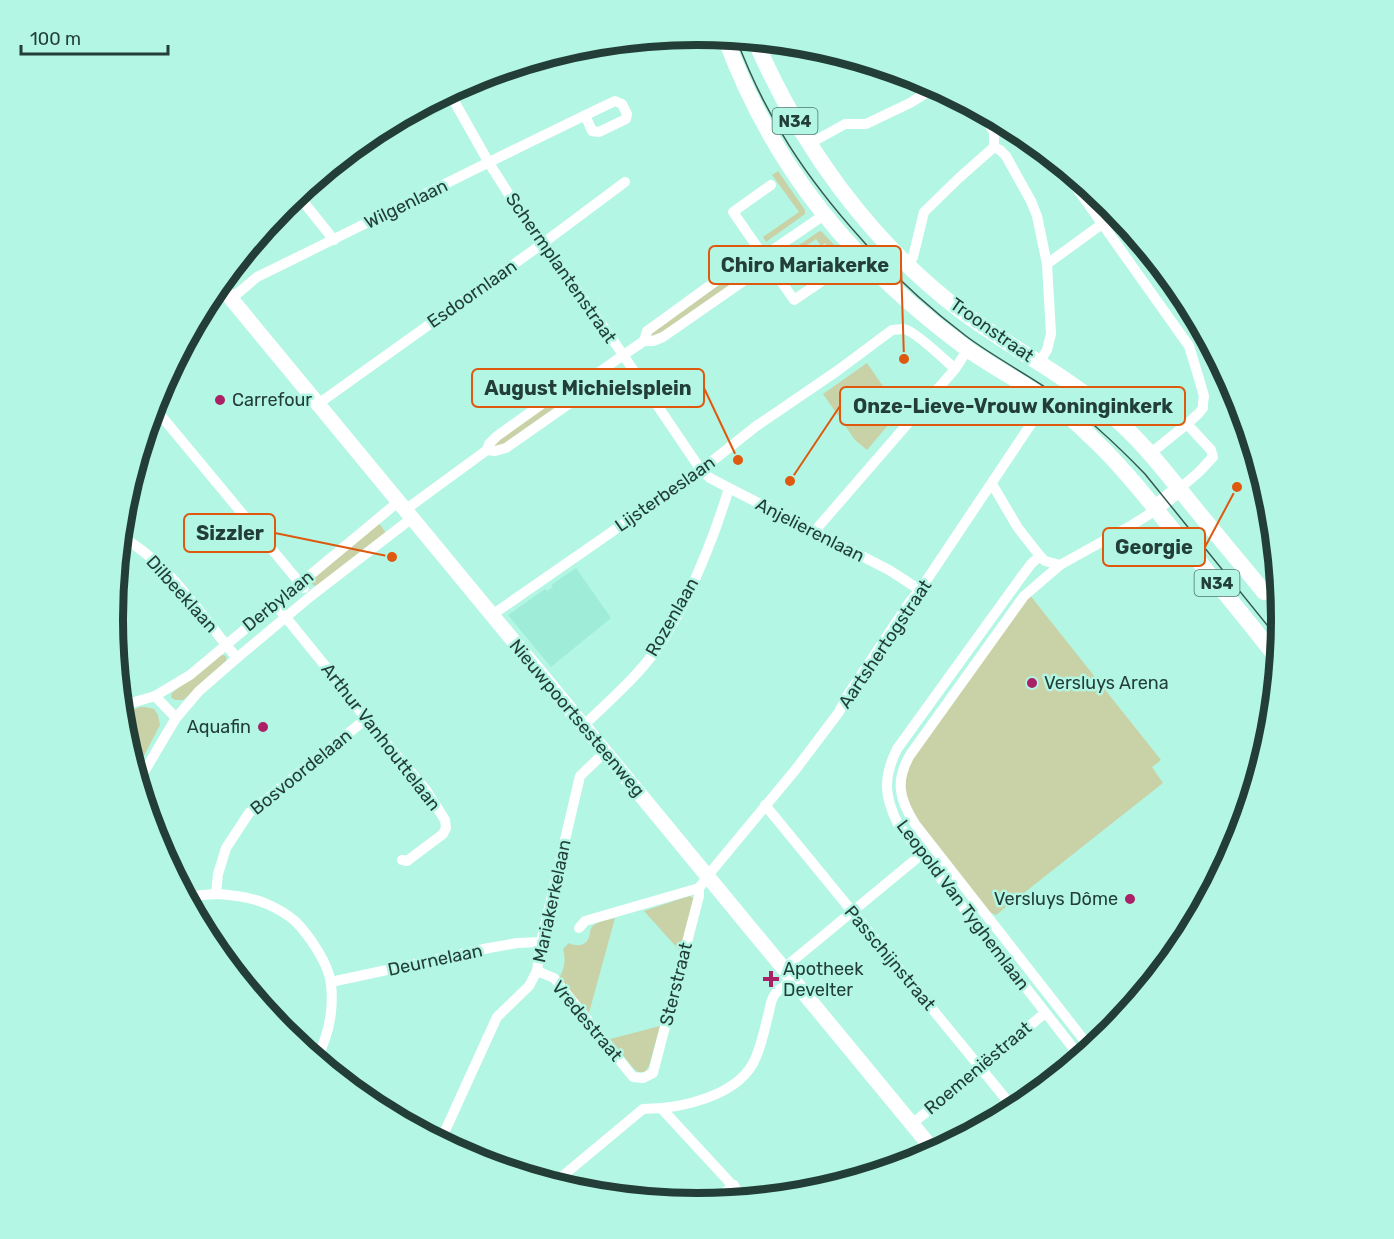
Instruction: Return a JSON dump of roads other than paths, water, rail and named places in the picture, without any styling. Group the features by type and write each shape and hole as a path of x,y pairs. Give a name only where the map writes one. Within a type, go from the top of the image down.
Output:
{"main road":[{"name":"Troonstraat","path":"728,46 742,80 770,135 805,190 864,261 900,295 968,349 1047,400 1092,437 1135,482 1270,650"},
{"name":"Troonstraat","path":"759,49 792,117 809,144 846,197 908,265 960,310 1111,414 1151,453 1264,592"},
{"path":"824,215 846,197"},
{"name":"Nieuwpoortsesteenweg","path":"225,292 605,752 704,882 788,974 929,1145"},
{"path":"1155,508 1179,489"}],"street":[{"path":"809,144 845,124 866,124 926,93"},
{"name":"Schermplantenstraat","path":"453,100 515,204 701,470"},
{"name":"Wilgenlaan","path":"231,299 257,277 585,115"},
{"path":"908,265 914,257 924,213 994,147 994,132 990,126"},
{"path":"994,147 1006,156 1037,216 1047,264 1051,334 1047,350 1039,363"},
{"name":"Esdoornlaan","path":"318,404 625,182"},
{"path":"771,185 733,212 794,300 835,272"},
{"path":"1077,189 1189,346 1204,396 1203,408 1199,413 1151,453"},
{"path":"303,202 334,240"},
{"path":"644,341 647,331 748,257 764,256 824,215"},
{"path":"1047,264 1102,224"},
{"path":"487,450 495,451 506,448 586,392 596,375 622,356 644,341 653,341 663,337 758,271 764,256"},
{"name":"Lijsterbeslaan","path":"492,615 701,470 755,427 892,330 907,330 955,369"},
{"path":"816,533 819,526 955,369 968,349"},
{"path":"405,510 487,450 489,444 497,436 577,379 596,375"},
{"name":"Aartshertogstraat","path":"704,882 839,712 847,696 911,600 920,590 1047,400"},
{"path":"160,415 311,596"},
{"path":"1179,489 1213,457 1211,450 1187,424"},
{"name":"Anjelierenlaan","path":"701,470 710,478 889,570 920,590"},
{"path":"992,484 1018,528 1040,556 1045,561 1060,565"},
{"name":"Rozenlaan","path":"583,726 632,679 657,650 700,568 717,528 729,488"},
{"name":"Leopold Van Tyghemlaan","path":"1086,1042 915,824 903,803 902,772 910,755 1024,596 1060,565 1132,525 1155,508"},
{"name":"Derbylaan","path":"129,704 155,696 190,675 300,583 405,510"},
{"name":"Derbylaan","path":"143,773 176,718 199,691 311,596 405,510"},
{"name":"Dilbeeklaan","path":"128,540 157,561 237,658"},
{"name":"Leopold Van Tyghemlaan","path":"1040,556 1022,576 897,749 887,779 888,800 898,824 1076,1051"},
{"name":"Arthur Vanhouttelaan","path":"275,604 287,616 366,719 426,790 446,820 443,834 407,861 402,860"},
{"path":"155,696 176,718"},
{"name":"Bosvoordelaan","path":"216,894 218,874 226,848 249,813 366,719"},
{"name":"Mariakerkelaan","path":"443,1135 497,1017 529,986 537,971 541,942 580,776 605,752"},
{"name":"Passchijnstraat","path":"765,805 1008,1102"},
{"path":"561,1177 643,1109 662,1109 713,1095 726,1090 740,1080 751,1068 756,1057 773,995 788,974 852,912 922,854"},
{"path":"579,928 585,921 704,882"},
{"name":"Sterstraat","path":"633,1077 643,1077 653,1073 704,882"},
{"path":"193,896 216,894 267,904 294,921 308,937 323,960 331,982 331,1015 320,1053"},
{"name":"Deurnelaan","path":"331,982 517,943 541,942"},
{"name":"Vredestraat","path":"537,971 554,978 633,1077"},
{"name":"Roemeniëstraat","path":"912,1124 1045,1013"},
{"path":"662,1109 740,1192"},
{"path":"724,1193 734,1185"}],"tram line":[{"path":"740,46 760,95 789,146 823,194 863,241 899,279 952,325 987,351 1054,393 1124,452 1145,474 1271,630"}],"place":[{"name":"Chiro Mariakerke","path":"904,359"},
{"name":"Carrefour","path":"220,400"},
{"name":"August Michielsplein","path":"738,460"},
{"name":"Onze-Lieve-Vrouw Koninginkerk","path":"790,481"},
{"name":"Georgie","path":"1237,487"},
{"name":"Sizzler","path":"392,557"},
{"name":"Versluys Arena","path":"1032,683"},
{"name":"Aquafin","path":"263,727"},
{"name":"Versluys Dôme","path":"1130,899"},
{"name":"Apotheek Develter","path":"771,979"}]}
